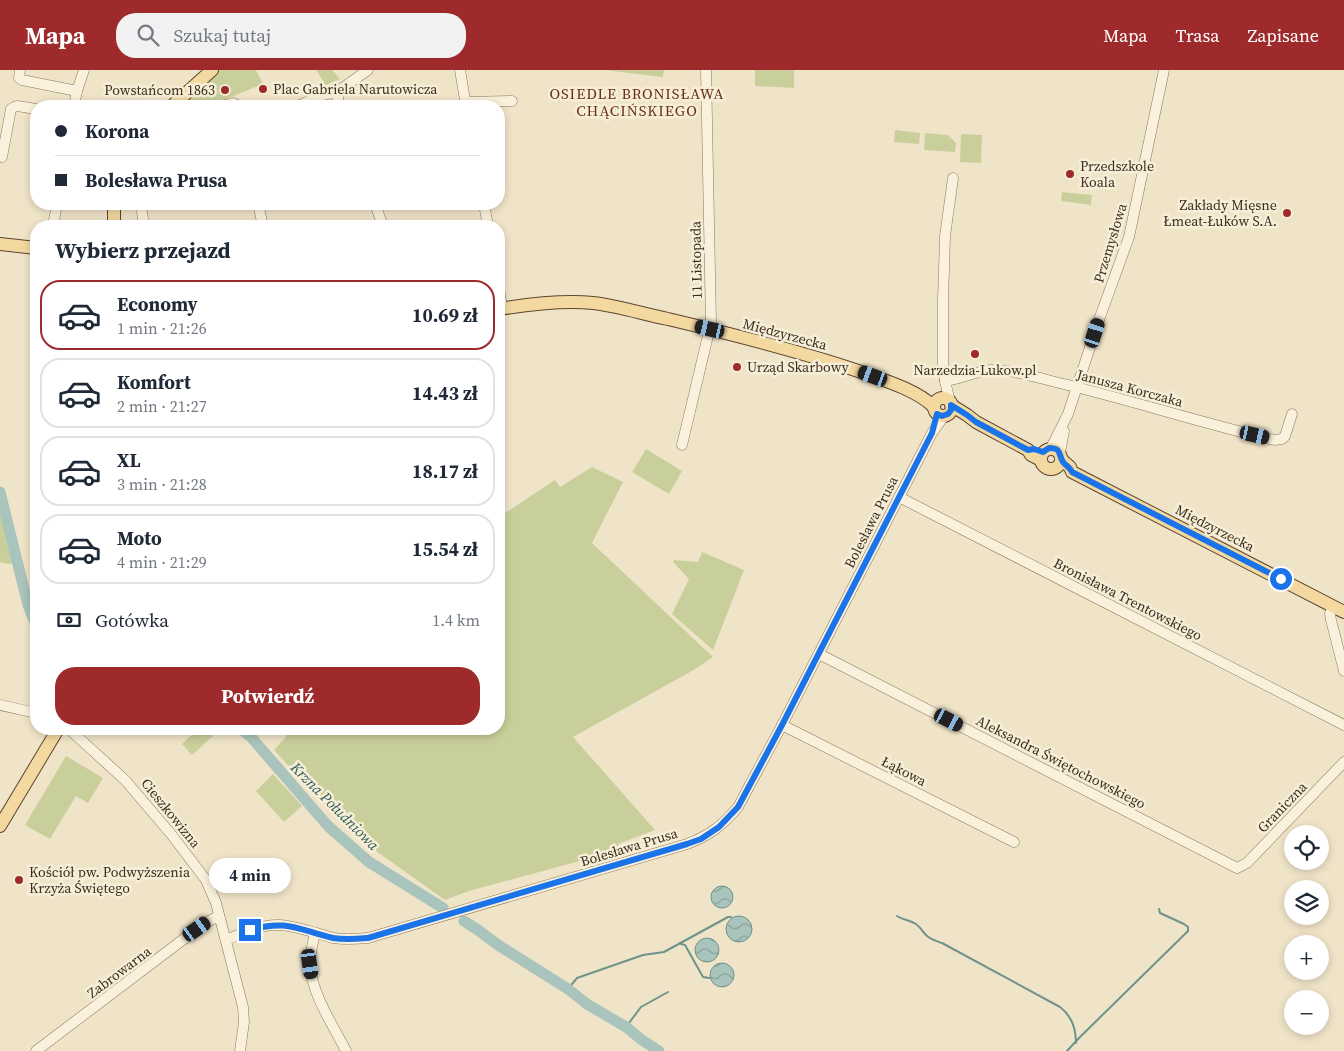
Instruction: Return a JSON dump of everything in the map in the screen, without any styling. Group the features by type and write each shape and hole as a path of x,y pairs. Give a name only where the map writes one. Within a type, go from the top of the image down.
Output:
{"main road":[{"path":"179,100 212,70"},
{"path":"0,244 30,247"},
{"name":"Międzyrzecka","path":"505,308 552,303 594,303 618,307 710,329 842,365 913,393 943,407 952,415 976,422 1028,450 1031,455 1052,457 1070,467 1072,472 1339,609"},
{"path":"0,826 54,735"}],"street":[{"path":"20,70 19,78 22,80 77,91"},
{"path":"75,100 84,70"},
{"path":"338,100 338,93 341,89 368,70"},
{"path":"460,70 465,100"},
{"name":"11 Listopada","path":"682,445 711,318 706,70"},
{"name":"Przemysłowa","path":"1052,457 1129,237 1164,70"},
{"path":"312,100 326,94 338,93"},
{"path":"505,101 512,101"},
{"path":"2,157 11,109 17,106 30,108"},
{"path":"943,407 945,381 943,364 945,247 953,178"},
{"path":"142,212 143,220"},
{"name":"Janusza Korczaka","path":"945,381 955,380 983,371 1012,372 1077,387 1274,440 1282,439 1292,414"},
{"name":"Bolesława Prusa","path":"226,940 263,926 278,925 293,926 335,938 351,940 368,938 665,851 701,839 719,827 738,807 782,725 932,433 943,407"},
{"name":"Bronisława Trentowskiego","path":"899,497 1344,725"},
{"path":"1339,609 1330,614 1344,671"},
{"name":"Aleksandra Świętochowskiego","path":"819,654 1237,868"},
{"path":"0,705 30,712"},
{"name":"Łąkowa","path":"782,725 1014,842"},
{"name":"Cieszkowizna","path":"76,735 125,780 171,834 206,880 220,916 243,1007 244,1022 240,1051"},
{"name":"Graniczna","path":"1237,868 1247,863 1344,762"},
{"name":"Zabrowarna","path":"36,1051 197,929 220,916"},
{"path":"315,932 310,955 311,974 318,996 346,1051"}],"green space":[{"path":"219,70 256,70 263,84 223,100 188,100"},
{"path":"316,70 332,70 340,79 319,88 317,86 323,81"},
{"path":"604,70 664,70 663,77"},
{"path":"755,70 794,70 794,88 755,86"},
{"path":"895,130 920,133 919,144 894,142"},
{"path":"925,133 948,135 956,143 955,152 924,150"},
{"path":"961,134 982,135 981,163 960,162"},
{"path":"1062,192 1092,195 1091,205 1061,201"},
{"path":"646,449 682,471 669,494 632,472"},
{"path":"592,467 623,482 592,543 713,657 692,671 573,737 655,830 618,844 620,850 469,891 445,900 369,846 339,821 274,750 286,735 505,735 505,513 555,480 560,487"},
{"path":"0,504 14,563 0,562"},
{"path":"702,552 744,570 713,650 672,614 689,579 673,562 674,560 698,562"},
{"path":"192,735 213,736 192,755 182,744"},
{"path":"66,756 103,778 88,803 76,796 50,839 25,825"},
{"path":"273,774 302,806 284,822 256,791"}],"water":[{"path":"722,886 730,889 733,897 730,905 722,908 714,905 711,897 714,889"},
{"path":"739,916 748,920 752,929 748,938 739,942 730,938 726,929 730,920"},
{"path":"707,938 712,939 718,945 718,955 712,961 707,962 702,961 696,955 695,950 696,945 702,939"},
{"path":"722,963 727,964 733,970 733,980 727,986 722,987 717,986 711,980 710,975 711,970 717,964"}],"waterway":[{"name":"Krzna Południowa","path":"0,492 30,610"},
{"name":"Krzna Południowa","path":"248,735 328,826 369,862 443,908"},
{"path":"1067,1051 1188,931 1188,927 1160,913 1159,909"},
{"path":"897,916 916,924 927,936 1060,1007 1068,1014 1075,1032 1076,1043"},
{"path":"568,989 577,978 643,955 664,952 731,917"},
{"name":"Krzna Południowa","path":"464,921 568,989 587,1004 626,1027 659,1051"},
{"path":"681,944 685,945 703,977 709,978"},
{"path":"626,1027 641,1007 668,992"}],"place":[{"name":"Plac Gabriela Narutowicza","path":"263,89"},
{"name":"Powstańcom 1863","path":"225,90"},
{"name":"Przedszkole Koala","path":"1070,174"},
{"name":"Zakłady Mięsne Łmeat-Łuków S.A.","path":"1287,213"},
{"name":"Narzedzia-Lukow.pl","path":"975,354"},
{"name":"Urząd Skarbowy","path":"737,367"},
{"name":"Kościół pw. Podwyższenia Krzyża Świętego","path":"19,880"}],"district":[{"name":"OSIEDLE BRONISŁAWA CHĄCIŃSKIEGO","path":"637,102"}],"route":[{"path":"250,930 263,926 293,926 335,938 351,940 368,938 687,844 701,839 719,827 738,807 782,725 932,433 937,414 942,416 948,414 951,410 951,405 976,422 1028,450 1034,449 1043,452 1049,448 1056,449 1060,452 1062,460 1070,467 1072,472 1281,579"}]}
